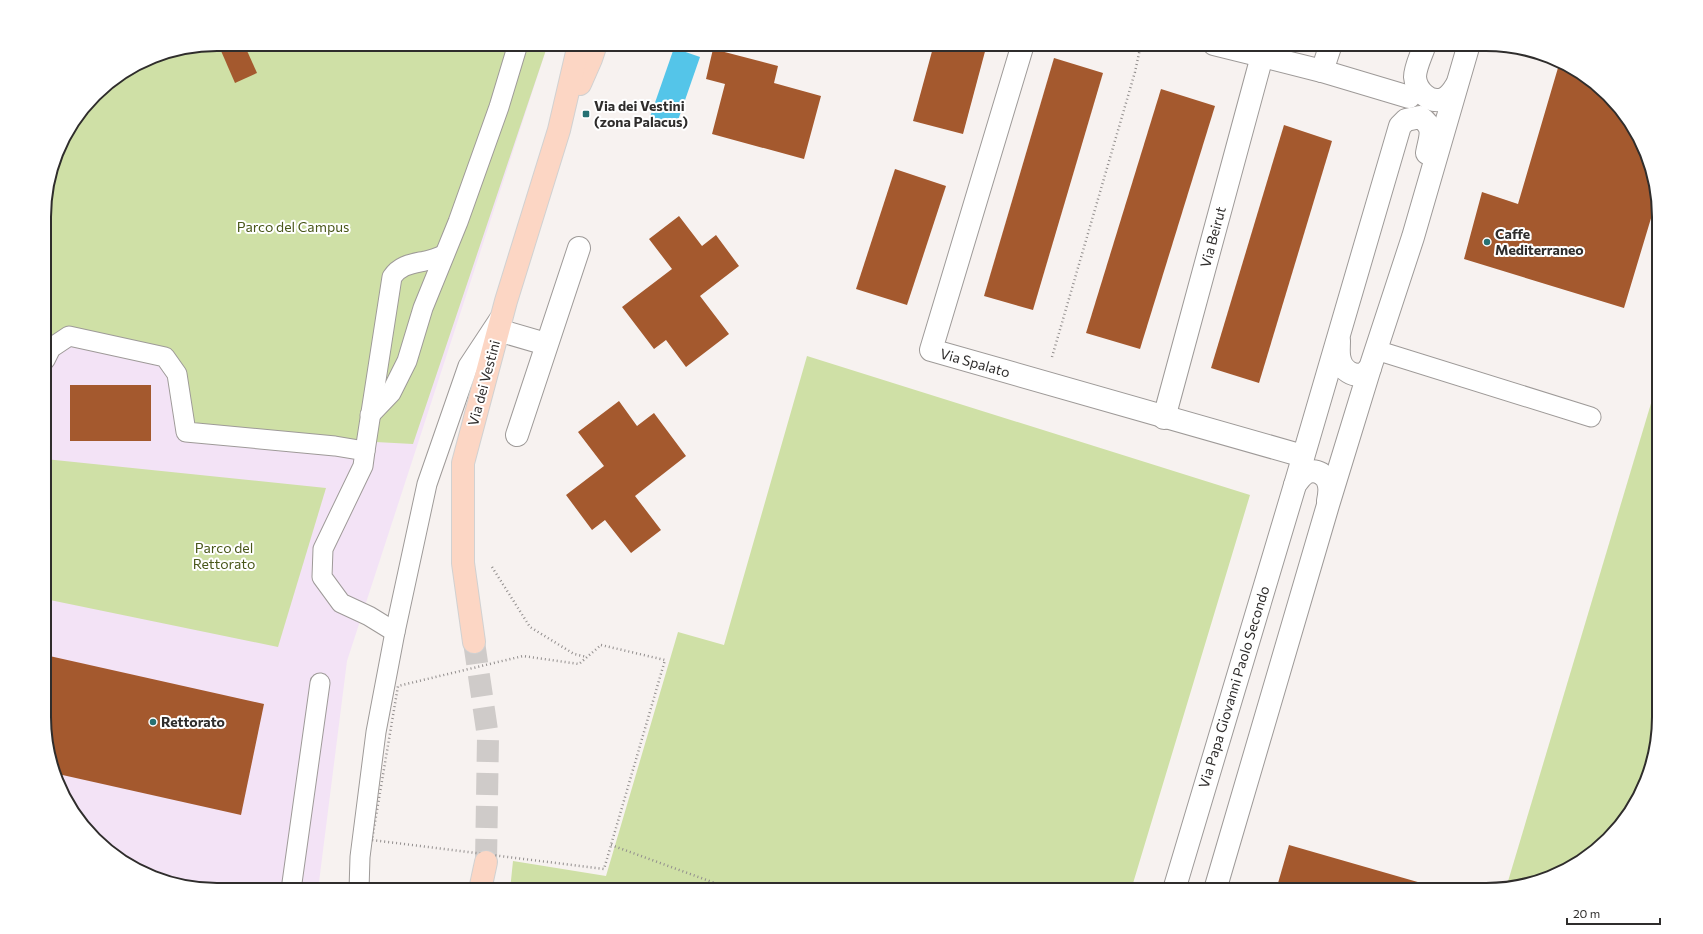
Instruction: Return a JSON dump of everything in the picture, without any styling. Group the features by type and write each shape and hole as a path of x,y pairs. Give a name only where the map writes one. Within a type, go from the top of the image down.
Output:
{"main road":[{"name":"Via dei Vestini","path":"474,642 463,563 463,463 501,322 559,130 577,51"},
{"name":"Via dei Vestini","path":"559,130 594,51"},
{"path":"482,883 486,862"}],"street":[{"name":"Via Spalato","path":"1021,51 931,350 1164,418 1303,456"},
{"path":"1242,51 1322,71 1409,97"},
{"path":"1322,71 1329,51"},
{"name":"Via Papa Giovanni Paolo Secondo","path":"1176,883 1423,51"},
{"path":"1217,883 1328,505 1373,359 1413,237 1466,51"},
{"name":"Via Beirut","path":"1164,418 1262,56"},
{"path":"1415,75 1416,85 1421,92 1432,100 1444,99 1450,95 1456,86"},
{"path":"1400,126 1406,120 1414,117 1420,117 1428,123 1432,131 1413,237"},
{"path":"517,435 579,248"},
{"path":"501,322 546,344"},
{"name":"Via Papa Giovanni Paolo Secondo","path":"1340,332 1338,349 1342,366 1349,373 1364,374 1373,359"},
{"path":"1295,485 1301,477 1310,472 1314,471 1322,474 1329,485 1328,505"}],"lane":[{"path":"370,415 391,393 407,360 423,308 458,222 499,107 516,51"},
{"path":"395,632 370,616 340,604 322,577 323,550 363,466 392,277 404,266 427,261 444,255"},
{"path":"359,883 360,857 376,732 395,632 427,484 468,366 501,322"},
{"path":"51,348 70,336 165,357 177,374 186,432 335,446 365,451"},
{"path":"1373,359 1591,417"},
{"path":"292,883 320,682"}],"path":[{"path":"1045,383 1135,72 1140,51"},
{"path":"491,565 530,627 574,654 587,656"},
{"path":"601,645 665,660 604,869 372,840 398,686 523,656 579,664 587,656 601,645"},
{"path":"611,844 715,883"}],"shaded area":[{"path":"207,51 546,51 347,661 319,883 207,883 185,880 164,874 134,861 116,849 92,826 73,800 60,770 54,749 51,727 51,207 54,185 60,164 73,134 85,116 108,92 134,73 144,68 185,54"}],"green space":[{"name":"Parco del Campus","path":"207,51 546,51 413,444 186,432 165,357 70,336 51,360 51,207 54,185 68,144 85,116 108,92 134,73 164,60 185,54"},
{"path":"807,356 1250,495 1133,883 511,883 513,861 606,876 678,632 724,645"},
{"path":"1652,400 1652,727 1646,760 1630,800 1618,818 1595,842 1569,861 1559,866 1539,874 1508,882"},
{"name":"Parco del Rettorato","path":"51,460 326,488 278,647 51,600"}],"water":[{"path":"673,51 683,51 700,57 676,126 650,117"}],"building":[{"path":"221,51 247,51 257,73 235,83"},
{"path":"713,51 721,51 778,66 774,83 821,96 804,159 712,134 725,84 706,79"},
{"path":"932,51 985,51 963,134 913,121"},
{"path":"1054,58 1103,73 1033,310 984,296"},
{"path":"1558,68 1587,85 1618,116 1635,144 1646,174 1651,196 1652,215 1624,308 1464,259 1482,192 1518,204"},
{"path":"1161,89 1215,106 1140,349 1086,333"},
{"path":"1284,125 1332,141 1259,383 1211,368"},
{"path":"895,169 946,186 907,305 856,289"},
{"path":"679,216 702,246 716,235 739,266 700,296 729,334 686,367 666,340 654,349 622,307 672,269 649,239"},
{"path":"70,385 151,385 151,441 70,441"},
{"path":"619,401 637,426 654,413 686,456 635,496 661,530 631,553 605,520 592,530 566,495 604,466 578,432"},
{"name":"Rettorato","path":"51,656 264,704 241,815 62,775 52,738"},
{"path":"1289,845 1421,883 1278,883"}],"tunnel":[{"path":"474,642 488,737 486,862"}],"place":[{"name":"Via dei Vestini (zona Palacus)","path":"586,114"},
{"name":"Caffe Mediterraneo","path":"1487,242"},
{"name":"Rettorato","path":"153,722"}]}
